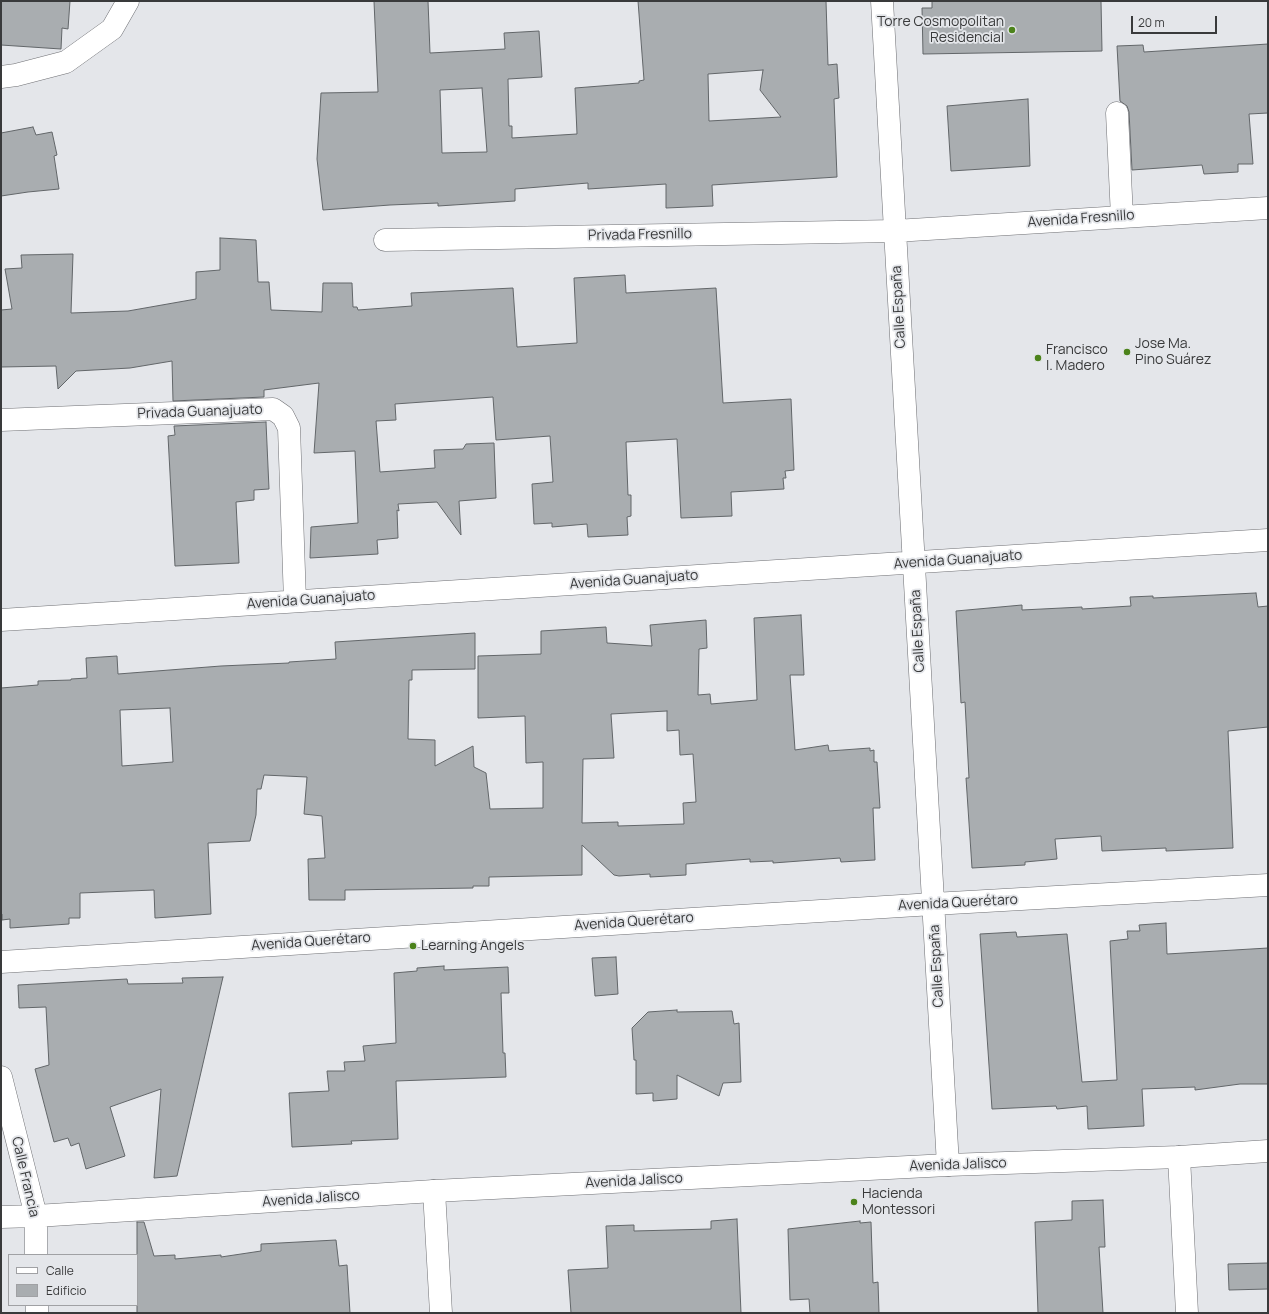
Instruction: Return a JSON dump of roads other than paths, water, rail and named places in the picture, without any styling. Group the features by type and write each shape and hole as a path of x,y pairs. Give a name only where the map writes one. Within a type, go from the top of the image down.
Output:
{"street":[{"path":"1,78 66,62 112,29 128,1"},
{"name":"Calle España","path":"882,1 948,1165"},
{"path":"1117,113 1122,217"},
{"name":"Avenida Fresnillo","path":"895,231 1268,208"},
{"name":"Privada Fresnillo","path":"385,240 895,231"},
{"name":"Privada Guanajuato","path":"1,420 273,409 283,416 289,428 295,601"},
{"name":"Avenida Guanajuato","path":"1,620 1268,540"},
{"name":"Avenida Querétaro","path":"1,962 933,904 1268,885"},
{"name":"Calle Francia","path":"1,1077 36,1216 36,1254"},
{"name":"Avenida Jalisco","path":"1,1217 434,1191 948,1165 1179,1157 1268,1151"},
{"path":"1179,1157 1187,1313"},
{"path":"434,1191 441,1313"}],"place":[{"name":"Torre Cosmopolitan Residencial","path":"1012,30"},
{"name":"Jose Ma. Pino Suárez","path":"1127,352"},
{"name":"Francisco I. Madero","path":"1038,358"},
{"name":"Learning Angels","path":"413,946"},
{"name":"Hacienda Montessori","path":"854,1202"}]}
